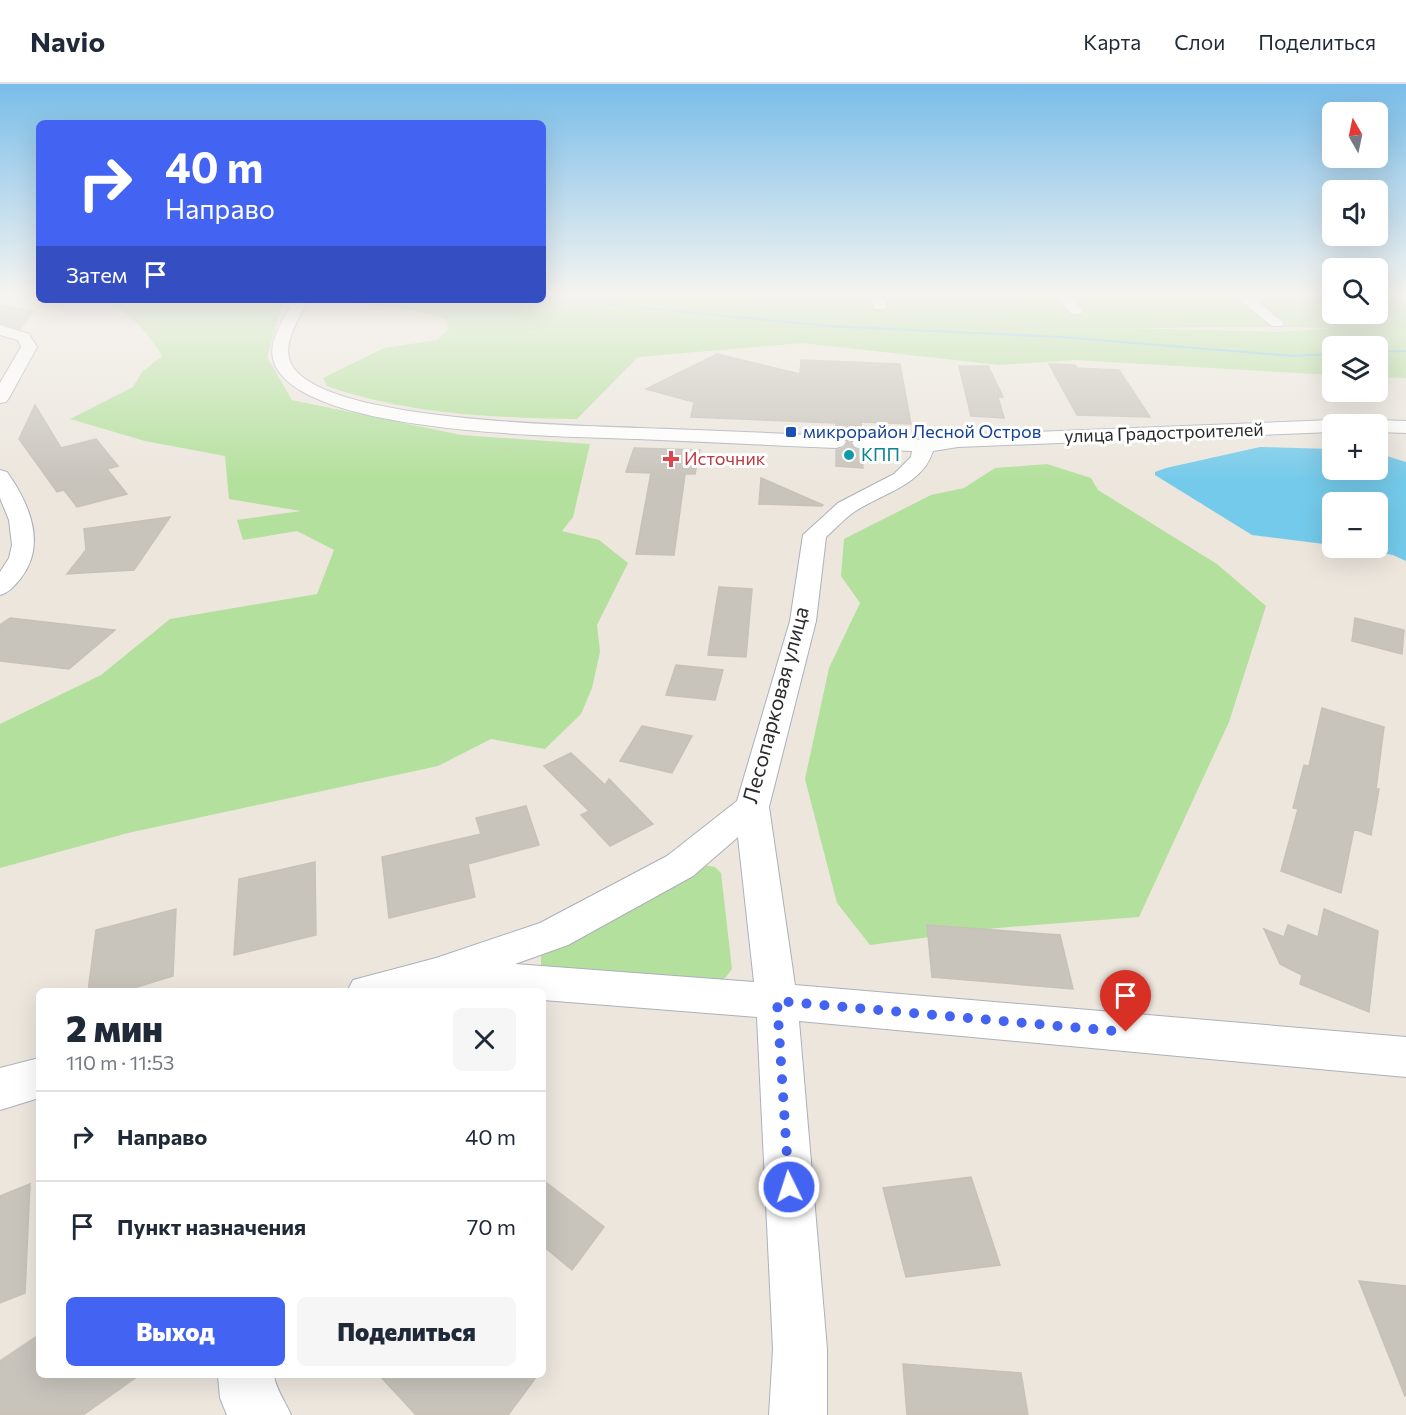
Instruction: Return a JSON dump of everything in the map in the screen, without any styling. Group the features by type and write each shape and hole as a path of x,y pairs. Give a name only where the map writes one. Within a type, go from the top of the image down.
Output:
{"street":[{"path":"0,398 23,356"},
{"path":"282,356 281,359 294,379 311,390 353,405 444,420 592,431 836,442"},
{"path":"0,367 18,365"},
{"name":"улица Градостроителей","path":"862,443 924,446 970,441 1322,426"},
{"path":"1388,426 1406,427"},
{"name":"Лесопарковая улица","path":"383,988 436,975 554,934 680,866 752,807 803,621 815,535 846,508 902,478 920,459 924,446"},
{"path":"0,476 25,529 25,552 0,587"},
{"path":"752,807 777,1001 800,1349 798,1415"},
{"path":"436,975 777,1001 1406,1057"},
{"path":"0,1089 36,1079"},
{"path":"246,1378 248,1398 262,1415"}],"green space":[{"path":"162,356 267,356 292,400 461,435 590,444 573,517 562,531 599,540 628,563 597,625 600,652 592,688 581,714 545,749 491,739 438,766 128,833 0,868 0,724 101,675 170,619 317,594 334,550 297,531 243,540 237,520 301,511 229,499 225,456 145,441 70,419 133,387 142,372"},
{"path":"368,356 648,356 638,357 577,419 450,413 388,403 327,386 323,378"},
{"path":"919,356 1322,356 1322,374 1075,360 999,365"},
{"path":"1388,356 1406,356 1406,378 1388,377"},
{"path":"1047,464 1091,478 1098,490 1217,564 1266,606 1229,722 1139,917 997,928 870,945 837,903 805,779 829,668 860,603 841,576 844,539 931,495 964,488 995,468"},
{"path":"704,865 715,867 721,873 732,969 726,977 715,984 541,968 541,956 547,948"}],"water":[{"path":"1260,447 1322,449 1322,480 1388,480 1388,456 1406,462 1406,561 1388,554 1388,492 1322,492 1322,544 1252,535 1155,475 1155,472"}],"building":[{"path":"713,356 726,356 800,374 801,360 900,364 911,424 861,422 862,435 854,437 850,443 854,449 862,451 863,468 836,466 836,450 844,448 848,442 844,436 836,434 836,423 691,417 694,402 646,389"},
{"path":"1049,364 1119,370 1150,417 1077,415"},
{"path":"959,366 988,366 1003,397 998,397 1004,418 971,416"},
{"path":"35,405 61,448 96,439 118,466 107,469 127,494 77,507 64,490 57,492 19,439"},
{"path":"634,448 700,450 695,474 685,474 674,555 636,554 651,473 626,472"},
{"path":"761,478 823,505 759,504"},
{"path":"170,517 134,570 67,574 86,550 84,529"},
{"path":"719,587 752,589 746,657 708,655"},
{"path":"10,618 115,630 69,669 0,661 0,625"},
{"path":"1355,618 1404,630 1402,654 1352,641"},
{"path":"676,665 723,670 715,700 666,695"},
{"path":"1322,708 1384,727 1376,789 1379,789 1371,835 1354,829 1341,893 1281,871 1298,809 1293,808 1304,765 1309,766"},
{"path":"642,726 692,736 672,773 620,761"},
{"path":"571,753 605,785 609,779 653,824 610,846 581,815 589,811 544,766"},
{"path":"526,806 539,845 468,864 475,897 389,918 382,857 481,834 476,818"},
{"path":"315,862 316,935 234,955 239,879"},
{"path":"176,909 173,976 134,988 89,988 96,930"},
{"path":"1324,909 1378,931 1369,1012 1300,984 1302,975 1280,964 1264,929 1284,937 1288,925 1318,937"},
{"path":"927,925 1060,935 1073,989 932,977"},
{"path":"971,1177 1000,1265 906,1277 883,1188"},
{"path":"546,1182 604,1227 572,1270 546,1248"},
{"path":"30,1184 25,1293 0,1303 0,1196"},
{"path":"1359,1281 1406,1286 1405,1396"},
{"path":"36,1337 36,1378 135,1378 83,1415 0,1415 0,1361"},
{"path":"903,1364 1021,1373 1028,1415 907,1415"},
{"path":"382,1378 536,1378 508,1415 416,1415"}],"place":[{"name":"микрорайон Лесной Остров","path":"791,432"},
{"name":"КПП","path":"849,455"},
{"name":"Источник","path":"671,459"}],"route":[{"path":"789,1187 777,1001 1126,1032"}]}
